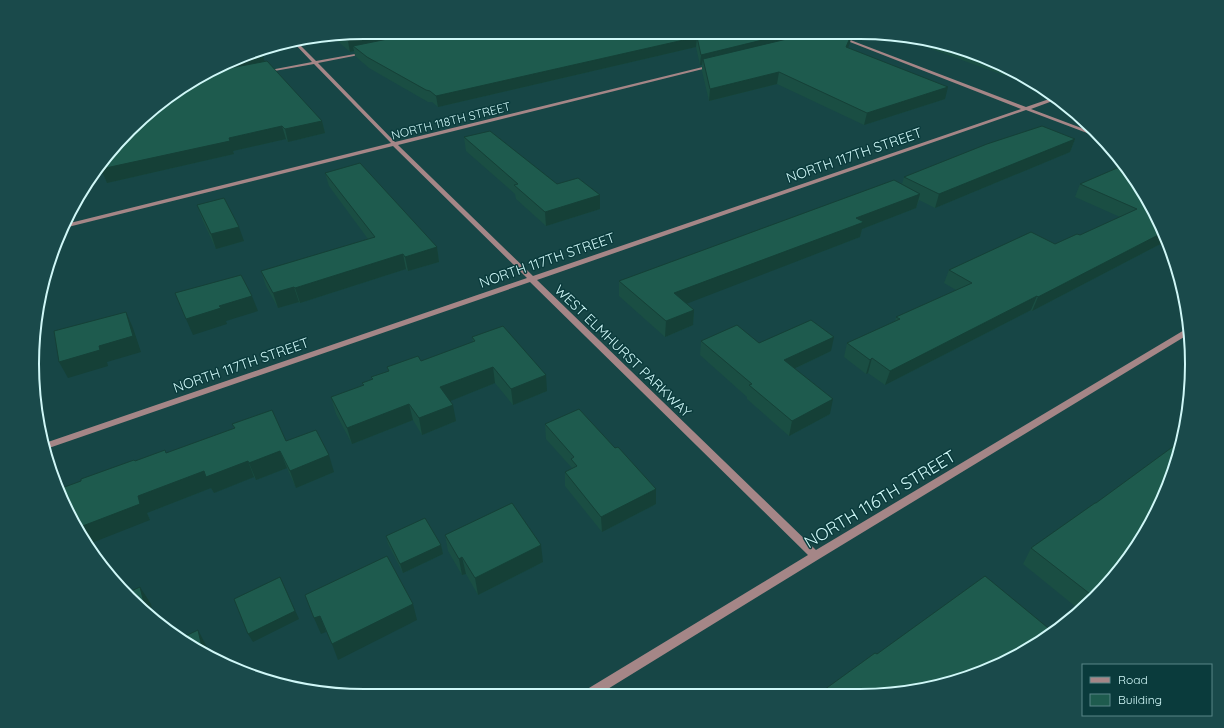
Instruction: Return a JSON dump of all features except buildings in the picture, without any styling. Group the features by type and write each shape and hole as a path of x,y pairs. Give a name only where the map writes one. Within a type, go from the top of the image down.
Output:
{"street":[{"path":"841,39 1089,133"},
{"name":"WEST ELMHURST PARKWAY","path":"299,46 395,145 815,556"},
{"path":"260,73 368,52"},
{"name":"NORTH 118TH STREET","path":"71,225 719,64"},
{"name":"NORTH 117TH STREET","path":"49,445 1050,101"},
{"name":"NORTH 116TH STREET","path":"598,689 815,556 1183,334"}]}
